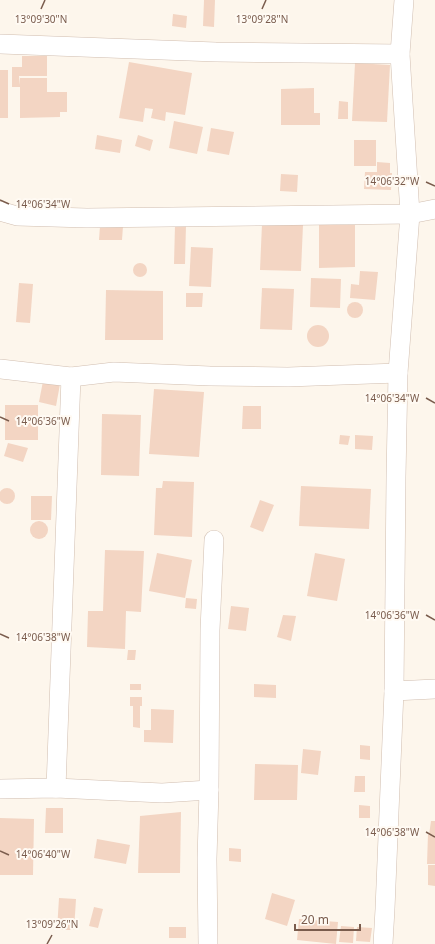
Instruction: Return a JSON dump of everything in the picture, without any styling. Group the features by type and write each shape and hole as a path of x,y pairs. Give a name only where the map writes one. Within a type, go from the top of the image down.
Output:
{"street":[{"path":"383,944 386,909 394,690 398,373 410,214 400,54 404,0"},
{"path":"0,44 216,52 400,54"},
{"path":"0,211 17,216 87,218 410,214 435,209"},
{"path":"0,369 70,377 114,372 210,376 288,377 398,373"},
{"path":"56,788 70,377"},
{"path":"208,944 207,859 210,630 214,540"},
{"path":"394,690 435,689"},
{"path":"0,789 56,788 162,793 209,790"}],"building":[{"path":"204,0 215,0 214,27 203,26"},
{"path":"173,14 187,16 186,28 172,26"},
{"path":"22,56 47,56 47,76 19,76 20,85 20,78 47,78 47,92 67,92 67,112 60,112 60,117 20,118 20,87 12,87 12,67 22,67"},
{"path":"129,62 192,73 185,115 166,112 165,121 151,118 153,109 145,108 143,122 119,118"},
{"path":"355,63 390,65 387,122 352,121"},
{"path":"0,70 8,70 8,118 0,118"},
{"path":"314,88 314,113 320,113 320,125 281,125 281,89"},
{"path":"339,101 348,102 348,119 338,119"},
{"path":"174,121 203,127 197,154 169,148"},
{"path":"211,128 234,132 229,155 207,151"},
{"path":"97,135 122,140 120,153 95,149"},
{"path":"138,135 153,140 150,151 135,146"},
{"path":"354,140 376,140 376,166 354,166"},
{"path":"377,162 390,163 390,173 392,173 391,190 364,189 365,172 377,172"},
{"path":"281,174 298,175 297,192 280,191"},
{"path":"262,224 303,225 301,271 260,270"},
{"path":"175,225 186,225 185,264 174,264"},
{"path":"319,225 355,225 355,267 319,268"},
{"path":"100,226 123,226 122,240 99,240"},
{"path":"191,247 213,248 211,287 189,286"},
{"path":"137,263 143,263 147,267 147,273 143,277 137,277 133,273 133,267"},
{"path":"360,271 378,272 375,300 350,298 351,284 359,285"},
{"path":"311,278 341,279 340,308 310,307"},
{"path":"19,283 33,284 30,323 16,322"},
{"path":"262,288 294,289 292,330 260,329"},
{"path":"106,290 163,291 163,340 105,340"},
{"path":"186,293 203,293 202,307 186,307"},
{"path":"352,302 358,302 363,307 361,316 358,318 352,318 347,313 347,307"},
{"path":"318,325 326,328 329,336 326,344 318,347 310,344 307,336 310,328"},
{"path":"43,381 60,384 56,406 39,402"},
{"path":"154,389 204,392 199,457 149,454"},
{"path":"5,405 38,405 38,440 5,440"},
{"path":"243,406 261,406 261,429 242,429"},
{"path":"102,414 141,415 139,476 101,475"},
{"path":"340,435 350,436 348,445 339,444"},
{"path":"355,435 373,436 372,450 355,449"},
{"path":"8,443 28,448 23,462 4,456"},
{"path":"163,481 194,482 192,537 154,535 156,488 162,488"},
{"path":"301,486 371,489 369,529 299,526"},
{"path":"7,488 14,493 15,496 10,503 7,504 0,499 -1,496 4,489"},
{"path":"31,496 52,496 51,520 31,520"},
{"path":"260,500 274,505 263,532 250,527"},
{"path":"35,521 43,521 48,526 46,537 43,539 35,539 30,534 30,526"},
{"path":"105,550 144,551 141,612 126,611 125,649 87,647 88,611 103,611"},
{"path":"157,553 192,560 185,598 149,591"},
{"path":"315,553 345,559 337,601 307,596"},
{"path":"186,598 197,599 196,609 185,608"},
{"path":"231,606 249,608 246,631 228,629"},
{"path":"283,615 296,616 291,641 277,637"},
{"path":"128,650 136,650 135,660 127,660"},
{"path":"130,684 141,684 141,690 130,690"},
{"path":"254,684 276,685 276,698 254,697"},
{"path":"130,697 142,697 142,706 140,706 140,728 133,727 133,706 130,706"},
{"path":"151,709 174,710 173,743 144,742 144,730 151,730"},
{"path":"360,745 370,746 370,760 360,759"},
{"path":"303,749 321,751 318,775 301,773"},
{"path":"255,764 298,765 297,800 254,800"},
{"path":"355,776 365,776 365,792 354,792"},
{"path":"359,805 370,806 370,818 359,818"},
{"path":"46,808 63,808 63,833 45,833"},
{"path":"181,812 180,873 138,873 140,816"},
{"path":"0,818 34,819 33,875 0,875"},
{"path":"431,821 435,821 435,864 427,864 428,834 429,835"},
{"path":"97,839 130,845 126,864 94,858"},
{"path":"229,848 241,849 241,862 229,861"},
{"path":"428,865 435,865 435,886 428,885"},
{"path":"272,893 295,900 287,926 265,919"},
{"path":"59,898 76,899 74,930 57,930"},
{"path":"94,907 103,909 98,928 89,926"},
{"path":"299,919 338,922 336,944 297,940"},
{"path":"341,926 354,927 353,943 339,942"},
{"path":"169,927 186,927 186,938 169,938"},
{"path":"357,927 372,928 370,942 356,941"}]}
